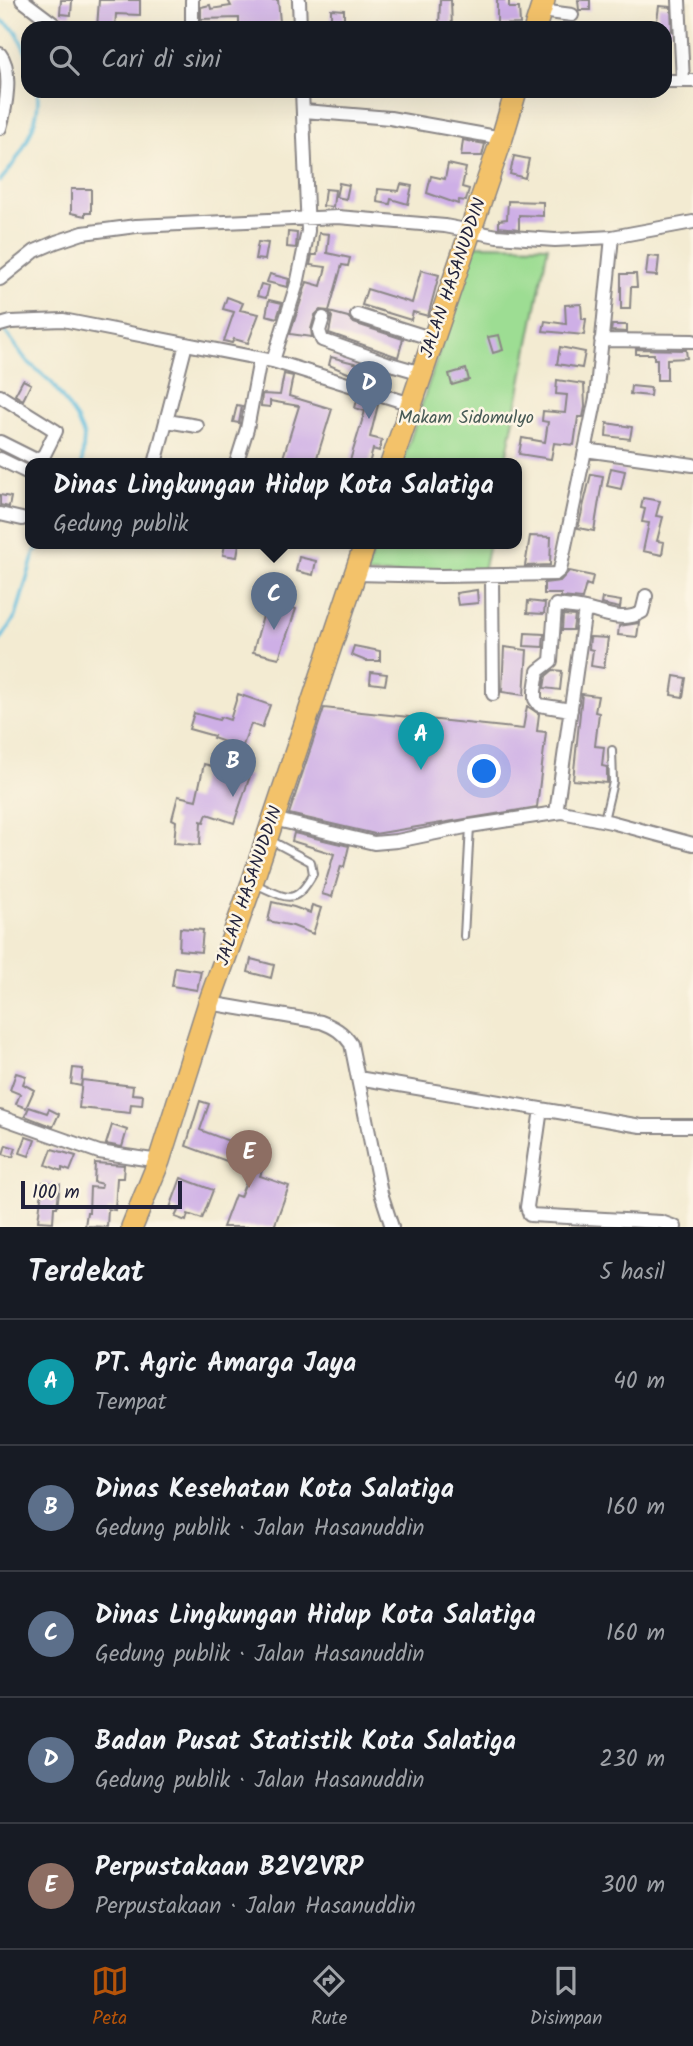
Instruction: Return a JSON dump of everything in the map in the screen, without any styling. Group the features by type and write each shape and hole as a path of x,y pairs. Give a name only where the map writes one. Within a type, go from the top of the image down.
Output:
{"main road":[{"name":"JALAN HASANUDDIN","path":"393,458 514,98"},
{"name":"JALAN HASANUDDIN","path":"132,1227 157,1165 209,1003 363,549"}],"street":[{"path":"22,0 50,21"},
{"path":"192,0 192,21"},
{"path":"299,0 300,21"},
{"path":"679,0 688,81"},
{"path":"540,13 572,15"},
{"path":"0,54 6,68 4,116 0,128"},
{"path":"238,458 267,360 298,280 309,217 302,98"},
{"path":"303,111 390,118 502,138"},
{"path":"0,279 35,251 83,233 136,226 338,217 470,229 497,236 555,240 612,237 693,222"},
{"path":"355,574 492,576 555,574 560,570 596,398 612,237"},
{"path":"357,316 433,339"},
{"path":"323,318 319,331 322,340 422,373"},
{"path":"5,323 64,320 267,360 411,404"},
{"path":"601,340 693,341"},
{"path":"157,458 186,344"},
{"path":"0,396 56,431 44,455 39,458"},
{"path":"167,421 197,426"},
{"path":"0,442 32,458"},
{"path":"585,450 693,466"},
{"path":"0,459 25,471"},
{"path":"0,514 22,519"},
{"path":"492,576 493,694"},
{"path":"571,710 539,705 535,699 539,669 551,661 556,605 606,615 638,615 645,608 646,596"},
{"path":"555,813 585,609"},
{"path":"270,829 374,843 555,813 604,820 693,844"},
{"path":"209,1003 332,1026 345,1035 351,1044 381,1193 392,1227"},
{"path":"358,1078 641,1126 693,1126"},
{"path":"541,1109 527,1207 530,1215 661,1222 675,1227"},
{"path":"0,1117 99,1152 157,1165"}],"lane":[{"path":"604,820 613,782 612,750"},
{"path":"464,936 470,826"},
{"path":"252,883 282,896 294,897 303,891 313,874 311,862 270,829"}],"green space":[{"name":"Makam Sidomulyo","path":"468,245 548,246 506,458 404,458 452,313"},
{"path":"374,549 488,549 482,576 366,574"}],"building":[{"path":"61,0 72,0 71,15 60,14"},
{"path":"99,0 140,0 140,15 116,14 116,21 98,21"},
{"path":"228,0 278,0 280,21 201,19 201,7 210,5 211,9 231,6"},
{"path":"440,0 451,0 452,21 439,21"},
{"path":"497,0 509,0 509,8 519,8 520,21 497,21"},
{"path":"578,0 590,0 590,10 579,10"},
{"path":"659,6 671,7 672,21 657,21"},
{"path":"331,9 344,10 344,20 331,20"},
{"path":"463,140 485,144 482,156 461,156"},
{"path":"514,156 529,159 525,178 510,174"},
{"path":"448,164 466,168 462,187 469,189 466,201 459,200 458,204 427,193 431,176 445,179"},
{"path":"339,183 349,185 346,199 336,197"},
{"path":"401,184 412,186 408,204 391,199 390,204 377,202 378,189 399,191"},
{"path":"71,189 91,189 91,213 85,213 85,216 71,213"},
{"path":"325,189 335,190 333,207 323,206"},
{"path":"508,201 543,202 543,216 519,215 519,229 499,227 499,220 507,219"},
{"path":"288,232 297,233 296,248 287,247"},
{"path":"319,233 329,234 327,253 350,258 348,266 342,265 329,311 320,310 315,315 312,337 290,334 307,282 321,286 326,267 310,265 312,255 317,255"},
{"path":"258,242 268,243 265,260 255,259"},
{"path":"648,256 659,257 657,276 646,275"},
{"path":"421,270 439,275 428,316 413,312 411,320 362,305 367,289 412,303"},
{"path":"270,274 289,279 287,287 267,282"},
{"path":"621,274 636,274 637,287 631,287 630,309 621,309"},
{"path":"261,284 269,286 266,298 257,296"},
{"path":"227,297 243,303 240,310 259,314 248,343 234,339 232,343 224,341 234,312 223,309"},
{"path":"269,300 282,303 277,318 266,315"},
{"path":"581,304 582,319 586,319 584,335 543,331 545,321 566,324 565,305"},
{"path":"329,312 403,339 398,357 329,333 332,317"},
{"path":"612,325 627,325 627,332 611,331"},
{"path":"499,335 503,350 493,353 488,337"},
{"path":"560,347 585,352 582,368 557,364"},
{"path":"636,349 686,350 687,358 667,359 667,380 657,380 657,359 654,359 654,354 636,354"},
{"path":"331,357 358,364 355,376 329,365"},
{"path":"466,369 469,380 452,385 449,374"},
{"path":"284,374 293,376 289,396 332,409 317,458 283,458 299,406 270,401 270,407 261,406 262,394 280,395"},
{"path":"23,380 31,384 23,400 15,395"},
{"path":"557,380 584,384 585,407 583,417 578,417 574,445 554,443 551,459 519,454 522,438 545,442 548,422 542,421 543,411 565,413 567,395 556,394"},
{"path":"631,386 651,388 650,396 630,394"},
{"path":"357,400 378,405 370,437 382,440 379,451 373,449 371,458 351,458 365,411 355,408"},
{"path":"237,405 242,406 239,423 233,422"},
{"path":"607,423 632,427 630,439 606,436"},
{"path":"611,468 625,471 621,489 607,486"},
{"path":"591,474 603,476 594,531 578,528"},
{"path":"0,495 11,497 9,507 0,505"},
{"path":"643,498 660,501 656,516 663,517 657,541 664,542 662,555 643,551 649,523 642,522 645,509 641,508"},
{"path":"530,536 551,537 550,565 525,566"},
{"path":"224,549 238,549 237,557 223,555"},
{"path":"299,557 316,561 313,575 296,571"},
{"path":"569,571 593,576 591,586 586,584 582,599 561,597 561,594 544,594 544,583 560,581"},
{"path":"477,590 478,603 458,605 456,593"},
{"path":"268,598 296,609 279,658 253,652"},
{"path":"602,598 621,601 620,608 601,604"},
{"path":"528,601 545,603 544,614 527,613"},
{"path":"563,615 575,616 573,630 562,630"},
{"path":"639,623 637,637 618,635 619,626"},
{"path":"525,633 544,634 543,647 524,646"},
{"path":"590,637 608,638 604,668 591,666 593,650 589,649"},
{"path":"354,646 380,651 380,661 366,661 351,655"},
{"path":"504,647 527,650 524,695 502,692"},
{"path":"553,670 562,671 560,690 544,688 546,676"},
{"path":"371,672 387,674 385,685 370,683"},
{"path":"674,676 686,678 683,697 671,695"},
{"path":"238,694 270,705 262,728 251,724 242,748 189,729 194,713 230,720"},
{"path":"582,694 598,696 595,746 604,747 602,766 607,767 607,783 573,780"},
{"path":"527,706 539,714 537,731 546,732 537,807 375,834 289,814 324,708 523,729"},
{"path":"204,764 250,776 234,823 207,814 204,822 201,821 200,845 174,843 176,821 172,819 178,796 196,800"},
{"path":"294,833 349,846 332,897 322,894 334,854 292,841"},
{"path":"272,902 310,913 312,905 321,908 313,934 293,926 268,921"},
{"path":"180,928 203,930 201,952 179,950"},
{"path":"251,959 274,965 271,978 248,972"},
{"path":"175,967 201,971 197,990 172,986"},
{"path":"73,1068 83,1069 81,1086 71,1084"},
{"path":"16,1073 26,1076 23,1084 34,1090 26,1108 16,1104 20,1094 10,1090"},
{"path":"82,1080 133,1086 132,1094 143,1095 142,1105 131,1104 130,1113 79,1108"},
{"path":"200,1101 209,1104 200,1130 268,1156 260,1176 289,1186 274,1227 223,1227 235,1195 240,1197 251,1170 186,1146"},
{"path":"29,1107 47,1113 49,1109 59,1114 53,1127 25,1116"},
{"path":"112,1125 127,1130 122,1147 106,1144"},
{"path":"26,1137 35,1140 29,1156 20,1153"},
{"path":"6,1145 16,1148 13,1157 3,1154"},
{"path":"52,1149 76,1156 70,1171 46,1165"},
{"path":"95,1163 124,1165 123,1178 117,1178 115,1210 108,1209 107,1227 85,1226 89,1212 90,1187 101,1188 102,1184 94,1182"},
{"path":"181,1178 213,1190 202,1219 188,1214 186,1221 175,1217 178,1211 170,1208"},
{"path":"43,1182 60,1184 53,1222 38,1221"}],"waterway":[{"path":"0,19 16,31 21,42"},
{"path":"0,181 28,139 38,98"},
{"path":"2,327 26,360 52,383 76,418 84,436 82,458"},
{"path":"0,641 16,616 37,549"}],"place":[{"name":"Badan Pusat Statistik Kota Salatiga","path":"369,419"},
{"name":"Dinas Lingkungan Hidup Kota Salatiga","path":"274,630"},
{"name":"PT. Agric Amarga Jaya","path":"421,770"},
{"name":"Dinas Kesehatan Kota Salatiga","path":"233,797"},
{"name":"Perpustakaan B2V2VRP","path":"249,1188"}]}
